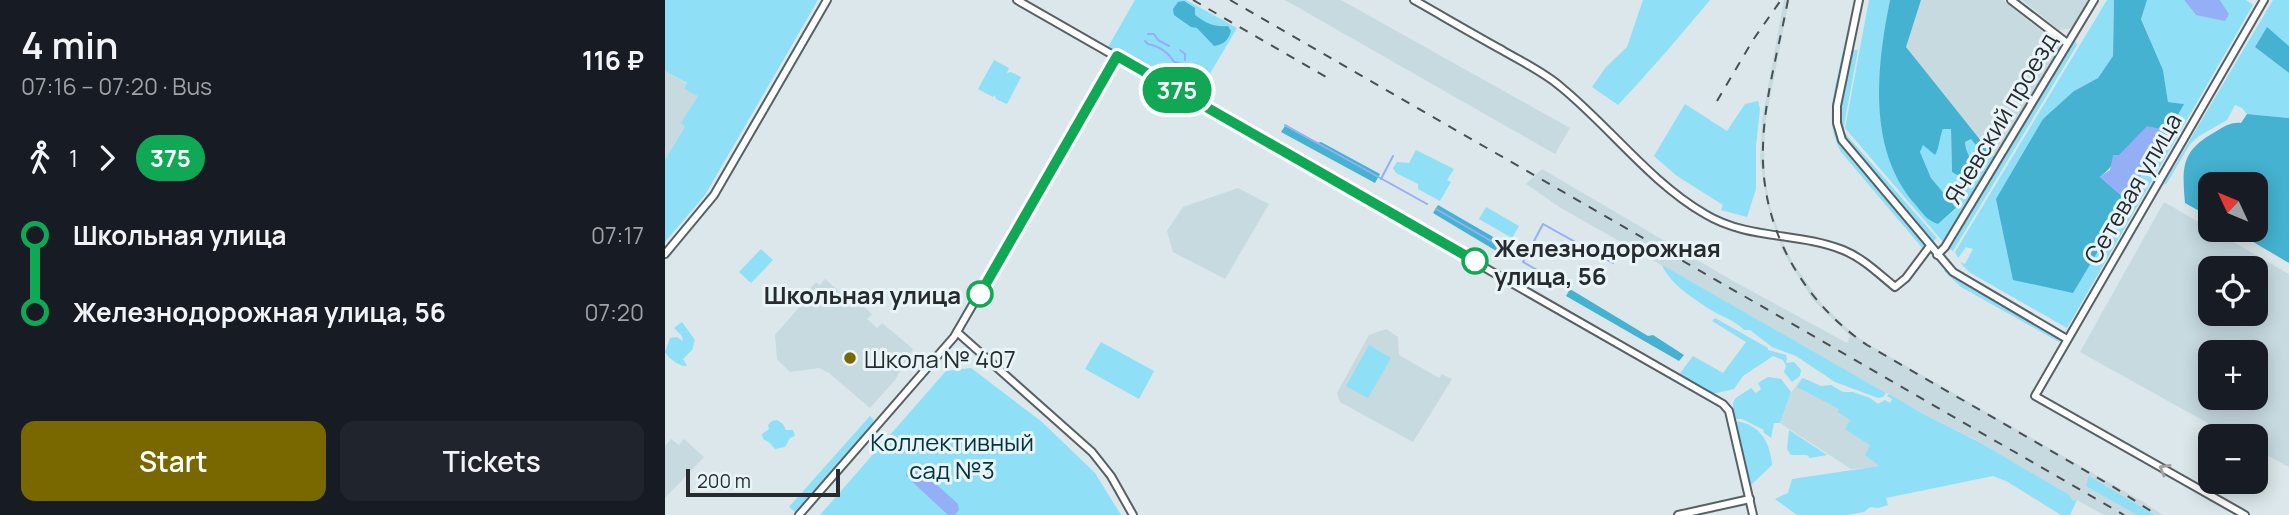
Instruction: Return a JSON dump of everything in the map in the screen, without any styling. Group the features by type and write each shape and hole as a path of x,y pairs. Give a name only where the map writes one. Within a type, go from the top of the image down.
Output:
{"street":[{"path":"665,254 714,195 827,0"},
{"path":"1017,0 1723,404 1729,411 1753,515"},
{"path":"1414,0 1561,86 1665,185 1707,216 1741,231 1805,240 1836,248 1862,260 1895,287 1906,278 1930,246"},
{"path":"1859,0 1837,106 1839,132 1847,148 1956,274 2067,339"},
{"path":"2011,0 2067,43"},
{"name":"Ячевский проезд","path":"1937,255 1945,247 2094,0"},
{"name":"Сетевая улица","path":"2245,515 2035,396 2264,0"},
{"path":"799,515 957,332 1117,56"},
{"path":"957,332 1092,452 1111,476 1133,515"},
{"path":"1678,515 1750,499"}],"shaded area":[{"path":"1285,0 1341,0 1570,128 1555,154"},
{"path":"1784,0 1789,0 1766,119 1765,175 1769,203 1782,241 1793,263 1822,304 1852,333 1868,344 2163,515 2104,515 2077,500 2073,501 1976,440 1925,415 1561,208 1526,184 1542,169 1733,281 1847,343 1850,336 1813,300 1783,252 1767,204 1760,161 1762,120"},
{"path":"1890,0 1921,0 1906,47 1990,152 1983,154 1971,139 1965,142 1976,172 1967,181 1952,172 1951,129 1943,129 1935,155 1923,145 1920,152 1931,178 1956,208 1938,224 1931,221 1914,203 1899,181 1882,132 1879,78"},
{"path":"1921,0 2003,0 2059,45 2058,55 1995,157 1905,47"},
{"path":"2022,0 2089,0 2073,28 2059,30"},
{"path":"2114,0 2147,0 2141,19 2163,70 2168,102 2184,104 2162,143 2161,129 2138,139 2100,177 2128,201 2073,293 2013,280 1996,199 2043,119 2074,91 2098,78 2113,56"},
{"path":"2184,0 2220,0 2229,14 2225,21 2196,15"},
{"path":"1184,1 1195,8 1195,15 1203,21 1228,26 1231,31 1227,40 1214,46 1197,28 1174,15 1173,9 1178,2"},
{"path":"2267,27 2289,46 2289,73 2255,47"},
{"path":"665,71 687,84 684,89 699,96 681,123 685,125 665,160"},
{"path":"2247,114 2289,118 2289,263 2253,242 2268,242 2268,172 2198,172 2198,210 2185,203 2184,170 2190,153 2215,132 2230,124 2241,123"},
{"path":"1285,126 1380,174 1375,183 1281,132"},
{"path":"2147,126 2161,129 2160,146 2156,153 2143,163 2142,174 2128,201 2100,177 2110,170 2113,155 2119,155"},
{"path":"1238,188 1269,204 1225,279 1173,252 1167,231 1183,207"},
{"path":"2164,202 2198,222 2198,242 2233,242 2258,256 2198,256 2198,326 2268,326 2268,262 2289,274 2289,467 2268,456 2268,424 2209,424 2080,352"},
{"path":"1438,205 1514,249 1508,258 1433,213"},
{"name":"Школа № 407","path":"825,279 846,297 849,294 872,314 867,319 877,328 882,323 913,349 895,380 870,408 829,373 819,368 790,372 777,359 775,335 802,304 801,299 816,282 820,285"},
{"path":"1570,289 1684,355 1679,361 1566,296"},
{"path":"1386,329 1398,337 1399,355 1439,378 1442,374 1452,379 1413,442 1340,402 1337,393 1369,335"},
{"path":"1802,378 1876,421 1882,467 1851,469 1780,423 1791,393"},
{"path":"671,439 679,445 684,439 704,457 665,498 665,446"},
{"path":"912,466 916,466 958,504 959,510 955,515 948,515 906,476"}],"green space":[{"path":"665,0 818,0 705,195 665,242 665,160 685,126 681,123 698,96 684,89 687,83 665,71"},
{"path":"1135,0 1186,0 1237,28 1196,97 1108,47"},
{"path":"1643,0 1710,0 1618,105 1592,87 1606,67 1627,47"},
{"path":"1869,0 1890,0 1882,48 1938,224 1956,209 1931,178 1920,152 1923,145 1935,154 1943,129 1951,129 1952,172 1966,181 1974,164 1965,150 1965,142 1971,139 1983,154 1990,152 1995,157 1944,243 1845,128"},
{"path":"2107,0 2114,0 2113,56 2098,78 2074,91 2073,292 2128,201 2142,175 2143,163 2156,156 2183,104 2168,102 2163,70 2141,18 2147,0 2184,0 2196,15 2229,14 2220,0 2246,0 2253,5 2067,328 1969,272 1960,262 1965,264 1973,249 1966,247 1958,258 1955,252"},
{"path":"2273,0 2289,0 2289,46 2267,28 2255,47 2289,73 2289,118 2247,114 2235,105 2227,120 2190,144 2167,183 2163,185"},
{"path":"2074,38 2077,45 1953,251 1948,248"},
{"path":"1858,50 1843,131 1841,106 1852,52"},
{"path":"1843,51 1846,52 1835,114 1839,138 1844,150 1927,247 1924,250 1841,152 1836,140 1833,102"},
{"path":"994,60 1009,68 1007,73 1021,77 1007,104 996,99 995,95 993,97 978,89"},
{"path":"1758,101 1760,109 1756,146 1756,189 1747,217 1721,210 1723,205 1677,176 1654,156 1685,104 1727,131 1745,104"},
{"path":"1843,131 1937,238 1931,243 1845,138"},
{"path":"1416,150 1454,169 1447,180 1451,182 1440,201 1418,189 1418,184 1396,173 1393,168 1397,162 1409,163"},
{"path":"1486,207 1519,226 1512,238 1479,219"},
{"path":"761,249 773,260 751,283 739,272"},
{"path":"1662,265 1886,393 1878,398 1835,382 1796,356 1772,347 1750,330 1744,330 1690,296 1677,285"},
{"path":"1945,269 1957,279 2058,337 2059,342 1961,287"},
{"path":"1715,318 1768,350 1786,355 1786,363 1794,362 1801,370 1800,376 1792,382 1784,372 1786,366 1783,360 1773,356 1743,376 1734,389 1712,394 1678,376 1693,356 1723,373 1746,342 1712,321"},
{"path":"682,322 695,340 692,350 683,359 687,366 675,362 665,352 670,338 677,337 683,341 674,328"},
{"path":"1101,342 1154,371 1139,399 1085,369"},
{"path":"1369,345 1391,358 1368,398 1346,386"},
{"name":"Коллективный сад №3","path":"971,368 1042,422 1095,473 1121,515 820,515 946,371"},
{"path":"1768,377 1781,379 1791,392 1780,423 1774,423 1771,438 1764,430 1742,419 1735,419 1733,406 1737,397 1751,388 1756,393 1761,389 1758,383"},
{"path":"1803,378 1821,386 1831,385 1843,392 1853,392 1878,404 1885,400 1890,403 1892,399 1887,396 1889,394 1977,441 2069,495 2073,501 2077,500 2070,515 2061,515 2008,482 1993,476 1886,498 1888,505 1870,507 1864,512 1847,515 1797,515 1775,499 1788,493 1792,479 1880,466 1865,455 1870,445 1845,429 1850,420 1838,412 1839,409 1797,387"},
{"path":"870,416 874,420 872,424 795,512 789,507"},
{"path":"777,420 786,430 793,430 795,436 790,438 785,447 775,449 763,439 762,434 769,429 768,425 772,421"},
{"path":"1735,421 1757,430 1766,442 1771,457 1772,465 1751,485"},
{"path":"1789,430 1827,455 1810,458 1807,455 1791,455 1787,449"},
{"path":"2089,476 2154,515 2137,515 2086,486"}],"waterway":[{"path":"1148,34 1154,34 1158,40 1169,46"},
{"path":"1145,41 1163,50 1174,62 1180,63"},
{"path":"1180,50 1185,54 1185,60"},
{"path":"1285,125 1427,204"},
{"path":"1381,179 1393,156"},
{"path":"1436,209 1510,252"},
{"path":"1546,275 1523,262 1543,224 1613,263"}],"railway":[{"path":"1193,0 1328,78"},
{"path":"1230,0 2124,515"},
{"path":"1717,101 1753,40 1781,0"},
{"path":"1788,0 1766,110 1764,177 1777,233 1789,260 1805,284 1823,307 1867,345 2112,486 2157,515"}],"bus line":[{"name":"375","path":"980,294 1117,56 1475,261"}],"place":[{"name":"Железнодорожная улица, 56","path":"1475,261"},
{"name":"Школьная улица","path":"980,294"},
{"name":"Школа № 407","path":"850,358"}]}
